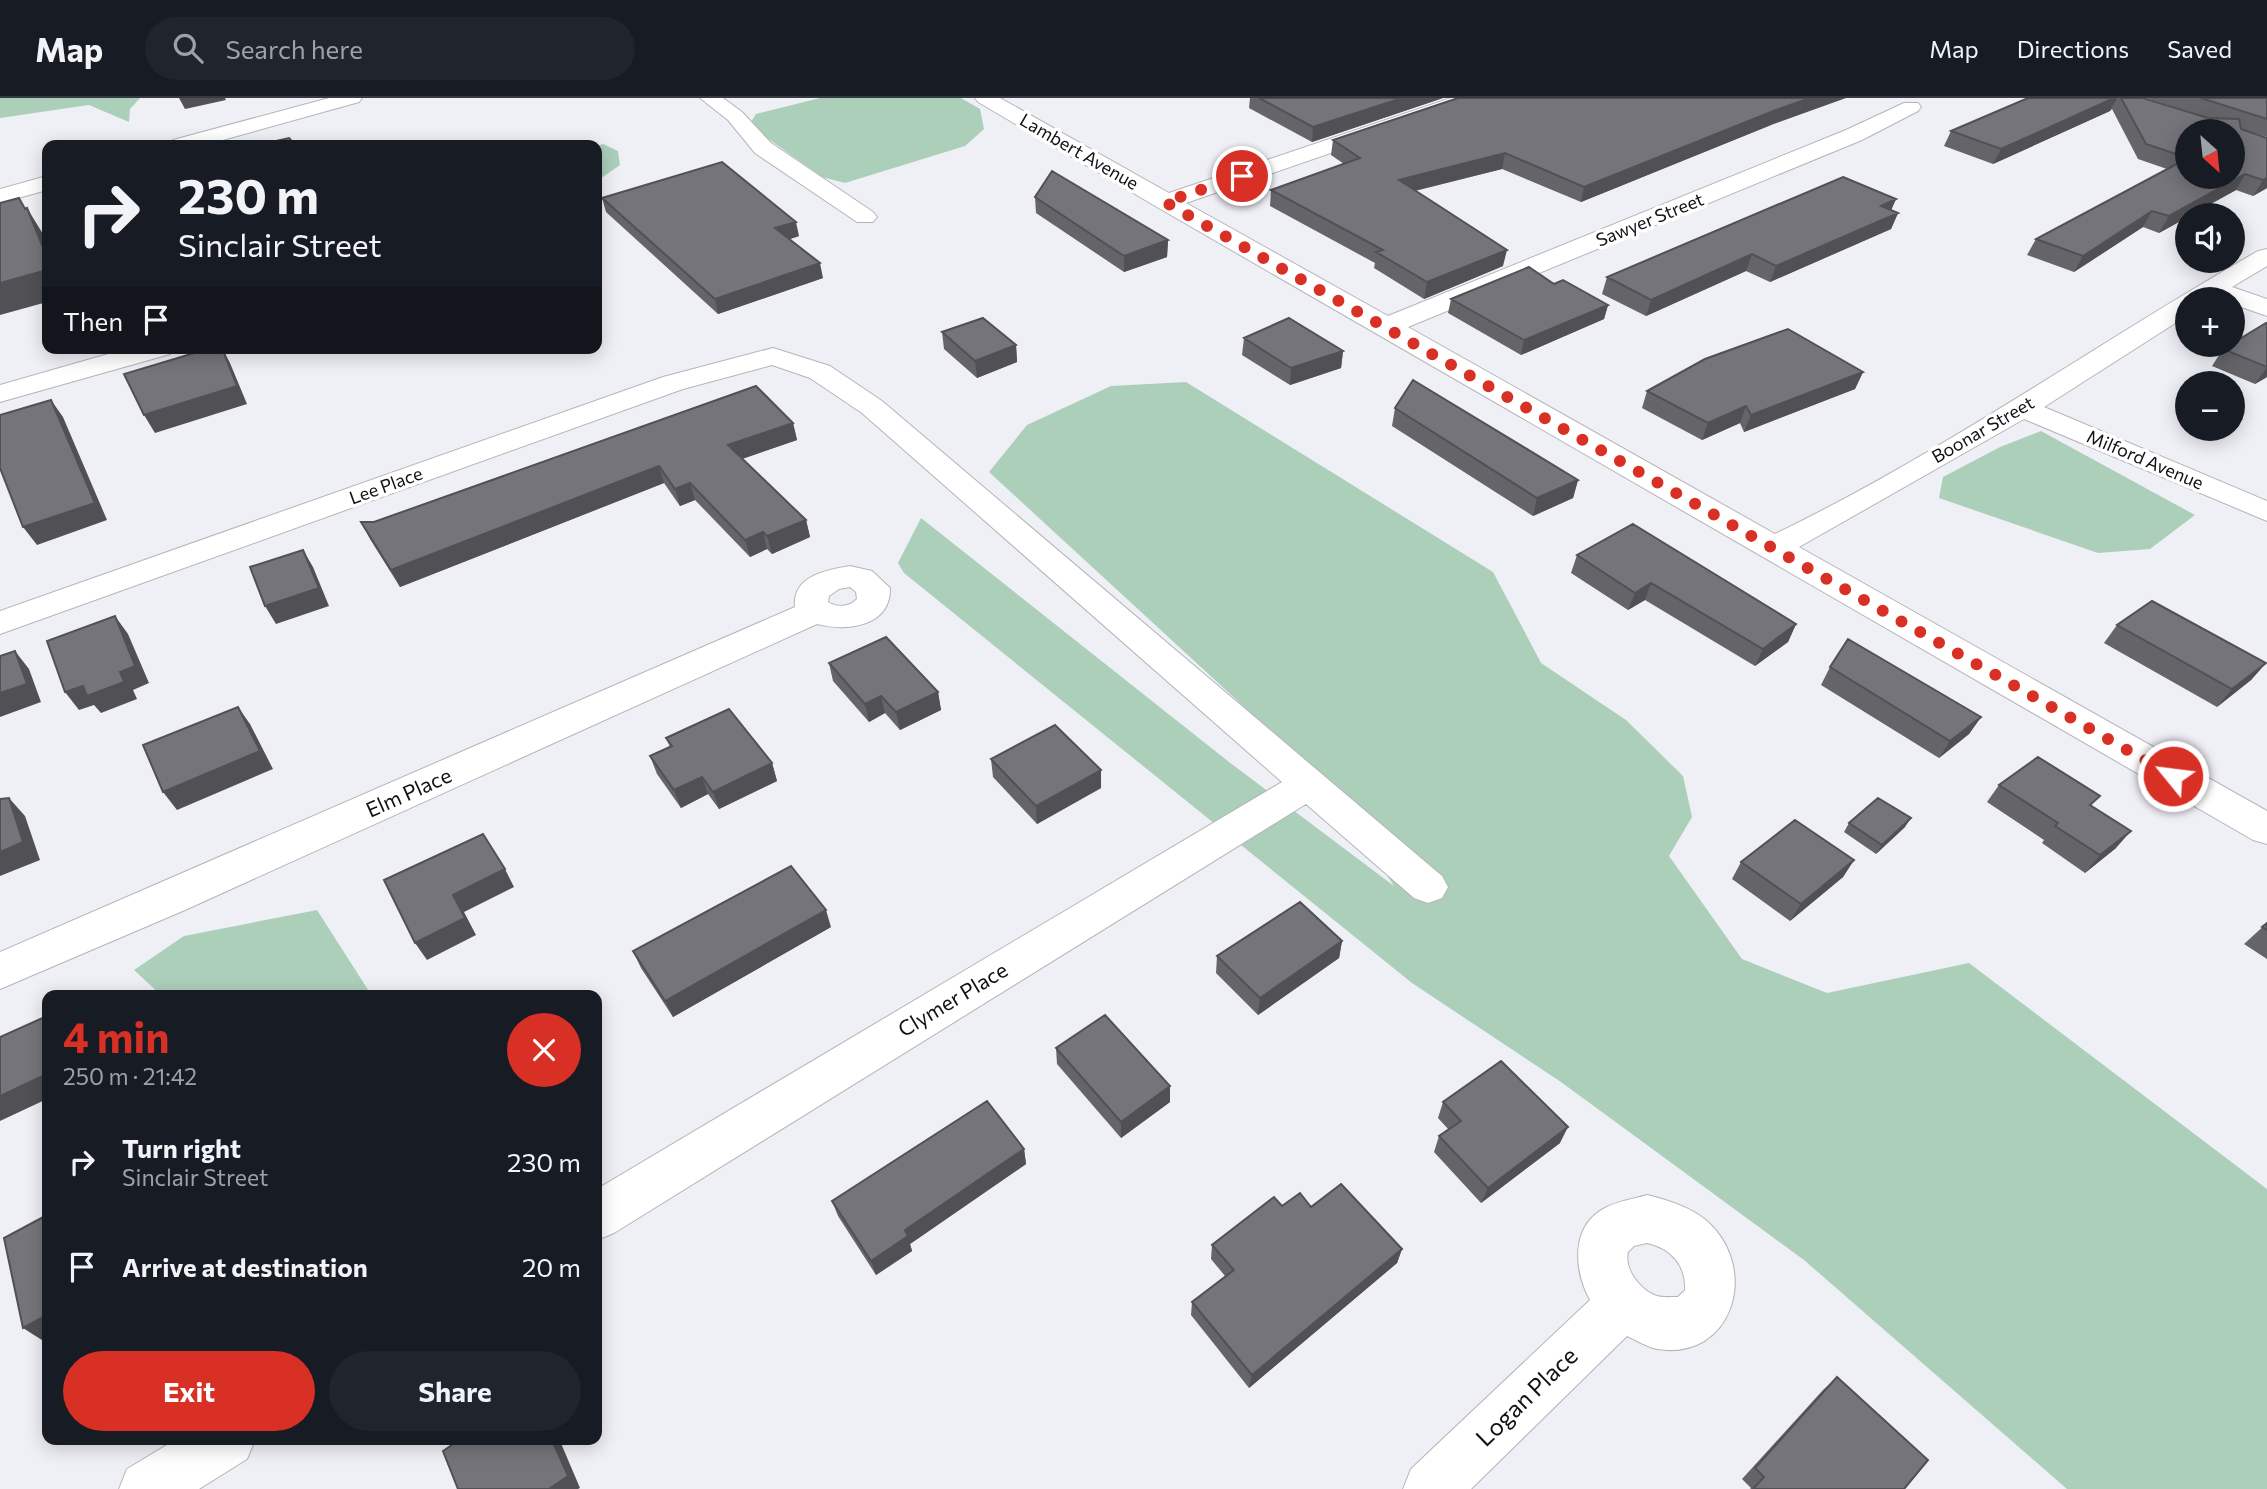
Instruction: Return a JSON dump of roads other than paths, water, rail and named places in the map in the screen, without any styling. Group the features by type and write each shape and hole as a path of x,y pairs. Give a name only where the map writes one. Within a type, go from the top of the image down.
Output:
{"street":[{"path":"199,140 352,98"},
{"path":"710,98 735,116 763,148 866,217"},
{"name":"Lambert Avenue","path":"985,98 2267,830"},
{"path":"1165,202 1471,98"},
{"name":"Sawyer Street","path":"1385,327 1854,135 1912,107"},
{"path":"0,196 42,184"},
{"name":"Boonar Street","path":"2214,287 2267,256"},
{"path":"2245,305 2267,308"},
{"name":"Boonar Street","path":"1773,547 1812,528 2023,408 2175,311"},
{"path":"0,394 139,354"},
{"name":"Lee Place","path":"0,623 673,383 773,356 820,372 872,407 1308,784"},
{"name":"Milford Avenue","path":"2023,408 2267,512"},
{"name":"Elm Place","path":"0,971 816,611"},
{"path":"1308,784 1428,887"},
{"name":"Clymer Place","path":"602,1213 1308,784"},
{"name":"Logan Place","path":"1431,1489 1623,1304"},
{"path":"147,1489 220,1445"}]}
